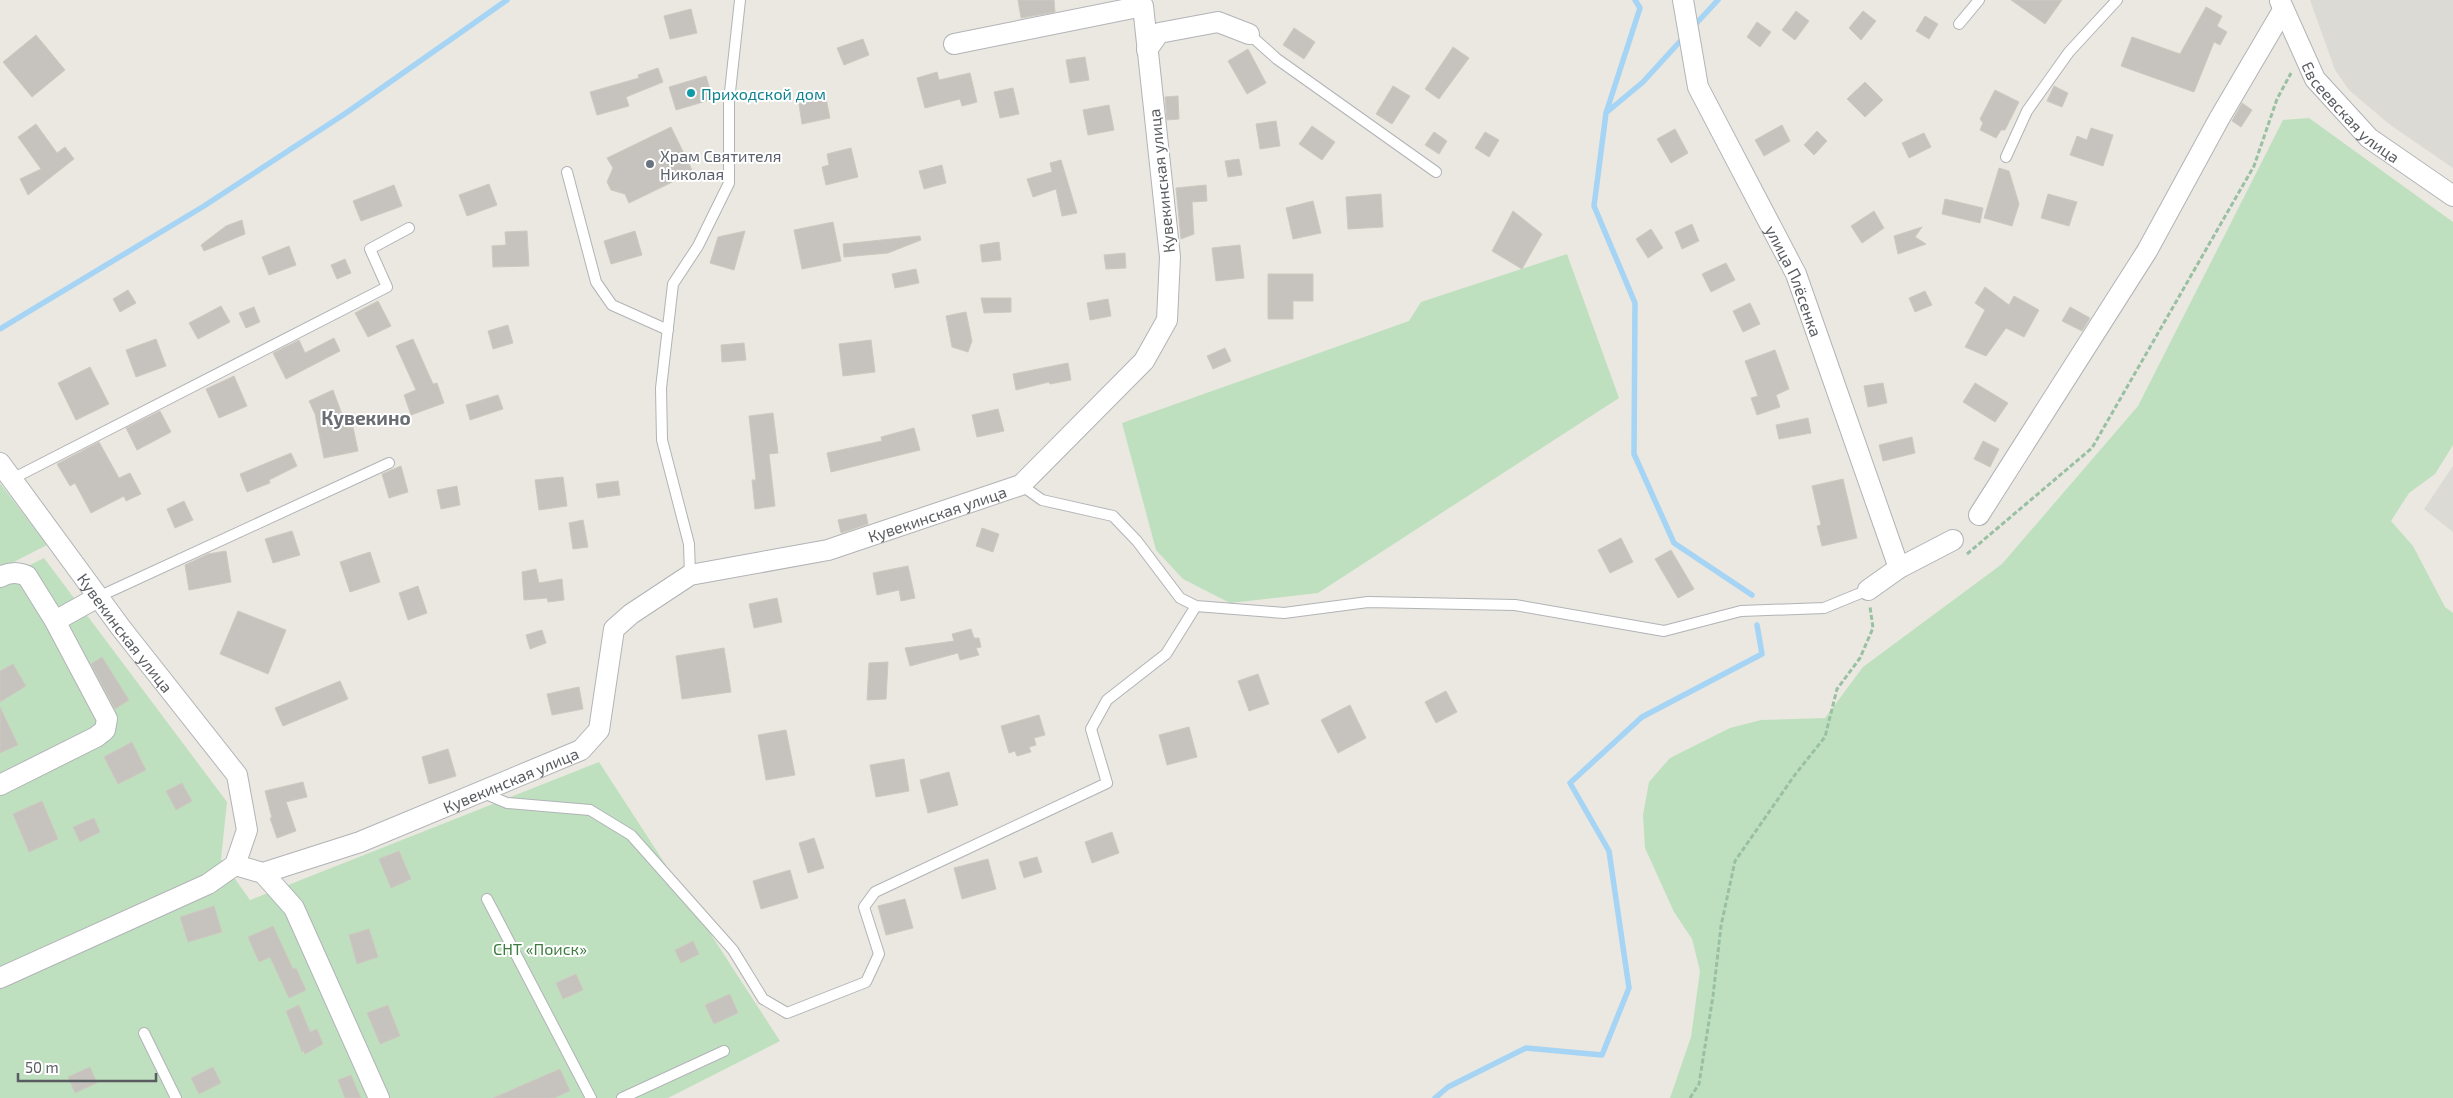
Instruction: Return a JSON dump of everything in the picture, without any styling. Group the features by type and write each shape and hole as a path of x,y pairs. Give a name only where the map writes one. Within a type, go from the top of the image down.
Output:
{"street":[{"name":"улица Плёсенка","path":"1683,0 1698,87 1796,274 1899,568"},
{"path":"1979,515 2147,251 2282,5"},
{"name":"Евсеевская улица","path":"2282,5 2314,79 2369,138 2453,196"},
{"name":"Кувекинская улица","path":"264,873 360,842 581,750 599,730 614,628 630,614 690,575 828,550 1021,485 1144,361 1167,320 1170,257 1143,6 954,44"},
{"path":"1147,50 1159,33 1218,22 1249,34"},
{"name":"Кувекинская улица","path":"0,463 98,597 237,775 247,830 235,866"},
{"path":"1868,590 1899,568 1956,549"},
{"path":"0,577 7,573 19,573 27,576 55,621 107,719 105,730 96,737 0,786"},
{"path":"55,621 98,597"},
{"path":"0,978 208,884 235,866 264,873 294,908 379,1098"}],"lane":[{"path":"690,575 688,544 662,440 661,388 673,284 698,246 729,183 729,100 740,0"},
{"path":"1959,24 1980,0"},
{"path":"2006,157 2027,111 2037,96 2069,52 2117,0"},
{"path":"1249,34 1277,59 1436,172"},
{"path":"567,172 596,282 612,305 668,330"},
{"path":"12,479 388,287 370,249 409,228"},
{"path":"98,597 389,463"},
{"path":"1021,485 1042,500 1113,516 1137,541 1180,598 1196,606 1284,613 1368,602 1515,605 1664,631 1741,611 1824,608 1868,590"},
{"path":"480,792 507,802 590,810 631,835 733,950 763,999 787,1013 866,982 879,954 864,906 875,892 1107,783 1091,730 1107,700 1166,654 1196,606"},
{"path":"487,899 591,1098"},
{"path":"144,1033 176,1098"},
{"path":"622,1098 724,1051"}],"path":[{"path":"1956,549 1967,554 2092,448 2254,166 2277,99 2303,53"},
{"path":"1690,1098 1699,1084 1713,996 1721,926 1735,861 1794,776 1825,737 1837,690 1860,658 1873,628 1868,590"}],"shaded area":[{"path":"2310,0 2453,0 2453,168 2389,124 2349,90 2335,70"},
{"path":"2453,466 2453,532 2424,509"}],"green space":[{"path":"2309,118 2453,222 2453,445 2435,474 2409,493 2391,521 2413,546 2445,607 2453,613 2453,1098 1670,1098 1691,1037 1700,971 1692,939 1674,912 1645,848 1643,815 1649,782 1670,758 1730,728 1761,720 1825,718 1863,667 2002,564 2138,406 2283,120"},
{"path":"1567,254 1619,398 1318,593 1230,603 1183,579 1156,550 1122,423 1409,321 1421,302"},
{"path":"0,483 47,545 0,569"},
{"name":"СНТ «Поиск»","path":"44,558 227,802 221,859 250,900 599,762 780,1041 668,1098 0,1098 0,580"}],"building":[{"path":"1018,0 1054,0 1055,12 1021,18"},
{"path":"2011,0 2062,0 2045,24"},
{"path":"2206,7 2222,16 2217,26 2227,32 2220,45 2214,42 2194,92 2121,66 2132,37 2180,54"},
{"path":"691,9 697,33 670,39 664,16"},
{"path":"1796,11 1809,21 1795,40 1782,30"},
{"path":"1863,11 1876,21 1861,40 1849,28"},
{"path":"1925,16 1938,24 1929,39 1916,31"},
{"path":"1757,22 1771,32 1760,47 1747,37"},
{"path":"1294,28 1315,42 1304,59 1283,45"},
{"path":"36,35 65,70 32,97 3,62"},
{"path":"863,39 869,55 844,65 837,48"},
{"path":"1453,47 1469,58 1439,99 1425,89"},
{"path":"1248,49 1266,83 1247,94 1228,61"},
{"path":"1085,57 1089,80 1070,83 1066,60"},
{"path":"658,68 663,82 626,97 629,106 597,115 590,92 639,78 638,75"},
{"path":"937,72 939,80 970,73 977,102 962,106 960,99 925,108 917,78"},
{"name":"Приходской дом","path":"706,76 713,99 676,110 669,87"},
{"path":"1865,82 1883,100 1865,117 1847,99"},
{"path":"1393,86 1410,96 1392,124 1376,114"},
{"path":"2054,86 2068,93 2062,107 2047,101"},
{"path":"1013,88 1019,114 1000,118 994,92"},
{"path":"1995,90 2019,102 2005,130 2001,130 1996,138 1980,130 1983,123 1980,119"},
{"path":"1178,96 1179,119 1167,120 1165,97"},
{"path":"826,98 830,118 802,124 799,104"},
{"path":"2242,103 2252,110 2241,127 2232,121"},
{"path":"1109,105 1114,130 1088,135 1083,110"},
{"path":"1276,121 1280,146 1260,149 1256,124"},
{"path":"36,124 57,153 65,147 74,159 28,195 20,179 41,169 18,137"},
{"path":"1782,125 1790,141 1764,156 1755,140"},
{"path":"1312,126 1335,142 1322,160 1299,144"},
{"name":"Храм Святителя Николая","path":"671,127 693,172 629,203 625,194 611,190 607,182 613,168 607,158"},
{"path":"2091,128 2113,135 2103,166 2070,155 2077,136 2087,140"},
{"path":"1675,129 1688,153 1671,163 1657,139"},
{"path":"1817,131 1827,141 1814,155 1804,145"},
{"path":"1434,132 1447,141 1439,154 1425,145"},
{"path":"1485,132 1499,140 1489,157 1475,148"},
{"path":"1924,133 1931,147 1909,158 1902,143"},
{"path":"851,148 858,177 826,185 822,167 829,165 827,154"},
{"path":"1239,159 1242,175 1228,177 1225,161"},
{"path":"1061,160 1077,213 1062,216 1056,189 1033,197 1027,179 1052,172 1050,163"},
{"path":"942,165 946,183 924,189 919,171"},
{"path":"1999,168 2009,171 2019,204 2012,226 1984,218"},
{"path":"489,184 497,205 467,216 459,195"},
{"path":"394,185 402,206 361,221 353,201"},
{"path":"1206,185 1207,201 1192,202 1194,234 1181,239 1176,188"},
{"path":"1381,194 1383,227 1348,229 1346,197"},
{"path":"2048,194 2077,202 2069,226 2041,218"},
{"path":"1945,199 1983,208 1980,223 1942,214"},
{"path":"1313,201 1321,233 1293,239 1286,208"},
{"path":"1513,211 1542,234 1522,269 1492,251"},
{"path":"1874,211 1884,228 1862,243 1851,226"},
{"path":"242,220 245,234 204,251 201,245 226,226"},
{"path":"833,222 841,261 802,269 794,230"},
{"path":"1692,224 1699,241 1682,249 1675,232"},
{"path":"1922,227 1915,237 1926,244 1898,254 1894,236"},
{"path":"1651,229 1663,248 1648,258 1636,239"},
{"path":"527,231 529,266 493,267 492,246 506,245 505,232"},
{"path":"635,231 642,255 611,264 604,241"},
{"path":"745,231 734,270 710,263 718,237"},
{"path":"920,236 921,240 888,253 844,257 843,244"},
{"path":"999,242 1001,260 982,262 980,245"},
{"path":"1240,245 1244,278 1216,281 1212,248"},
{"path":"289,246 296,265 269,275 262,257"},
{"path":"1125,253 1126,268 1106,269 1104,255"},
{"path":"345,259 351,273 337,279 331,265"},
{"path":"1726,263 1735,280 1711,292 1702,274"},
{"path":"916,269 919,283 895,288 892,274"},
{"path":"1268,274 1313,274 1313,301 1293,301 1293,319 1268,319"},
{"path":"1985,287 2009,305 2014,296 2039,310 2024,337 2006,328 1986,356 1965,347 1985,310 1975,303"},
{"path":"128,290 136,303 120,312 113,299"},
{"path":"1925,291 1932,305 1915,312 1909,298"},
{"path":"981,298 1011,298 1011,312 984,313"},
{"path":"1108,299 1111,316 1090,320 1087,303"},
{"path":"378,301 391,326 368,337 355,313"},
{"path":"1750,303 1760,324 1743,332 1733,311"},
{"path":"221,306 230,322 198,339 189,323"},
{"path":"254,307 260,322 246,328 239,313"},
{"path":"2070,307 2090,318 2082,331 2062,321"},
{"path":"966,312 972,341 968,352 952,347 946,316"},
{"path":"508,325 513,343 493,349 488,331"},
{"path":"334,338 340,351 286,379 273,353 299,340 305,353"},
{"path":"156,339 166,366 136,377 126,350"},
{"path":"413,339 433,384 437,383 444,403 411,415 404,395 416,390 396,346"},
{"path":"871,340 875,372 843,376 839,344"},
{"path":"744,343 746,360 722,362 721,345"},
{"path":"1225,348 1231,361 1213,369 1207,356"},
{"path":"1775,350 1789,389 1776,395 1780,407 1757,415 1751,398 1758,396 1745,361"},
{"path":"1068,363 1071,380 1050,384 1049,382 1016,390 1013,374"},
{"path":"90,367 109,404 76,420 58,383"},
{"path":"234,376 247,406 219,418 206,389"},
{"path":"1883,383 1887,403 1868,407 1864,386"},
{"path":"1975,383 2008,403 1995,422 1963,402"},
{"path":"333,390 347,428 353,427 358,451 324,458 315,414 309,401"},
{"path":"498,395 503,409 470,420 466,405"},
{"path":"998,409 1004,431 977,437 972,415"},
{"path":"160,411 171,432 137,450 126,428"},
{"path":"773,413 778,453 769,454 775,506 755,509 752,480 756,480 749,416"},
{"path":"1808,418 1811,433 1779,439 1776,425"},
{"path":"914,428 920,450 831,472 827,453 882,441 881,437"},
{"path":"1912,437 1915,453 1883,461 1879,445"},
{"path":"1983,441 1999,449 1990,467 1974,459"},
{"path":"99,442 119,478 130,473 141,494 126,501 124,496 91,513 75,483 70,486 57,464"},
{"path":"291,453 297,466 269,480 270,483 247,492 240,474"},
{"path":"401,466 408,492 389,498 382,474"},
{"path":"563,477 567,506 539,510 535,480"},
{"path":"1843,479 1857,538 1822,546 1817,526 1821,525 1812,486"},
{"path":"618,481 620,495 598,498 596,484"},
{"path":"457,486 460,505 441,509 437,490"},
{"path":"184,501 193,520 175,528 167,509"},
{"path":"866,514 868,524 841,533 838,520"},
{"path":"583,520 588,547 573,549 569,523"},
{"path":"982,528 999,534 993,552 976,546"},
{"path":"292,531 300,555 273,563 265,539"},
{"path":"1621,538 1633,562 1610,573 1598,550"},
{"path":"1671,550 1694,589 1678,598 1655,559"},
{"path":"226,551 231,582 189,590 185,565 208,554"},
{"path":"370,552 380,582 350,592 340,562"},
{"path":"908,566 915,598 901,601 899,590 877,595 873,573"},
{"path":"536,569 539,583 562,579 564,600 548,602 547,598 524,600 522,572"},
{"path":"418,586 427,613 408,620 399,593"},
{"path":"777,598 782,622 754,628 749,604"},
{"path":"238,611 286,630 268,674 220,654"},
{"path":"971,629 974,638 979,638 981,647 976,648 979,655 960,660 958,653 910,666 905,648 954,641 952,634"},
{"path":"542,630 546,643 530,649 526,635"},
{"path":"724,648 731,692 682,699 676,656"},
{"path":"102,657 129,700 115,709 91,664"},
{"path":"888,662 886,699 867,700 869,663"},
{"path":"13,664 26,686 0,702 0,671"},
{"path":"1258,674 1269,704 1249,711 1238,681"},
{"path":"340,681 348,699 283,726 275,708"},
{"path":"579,687 583,709 552,715 547,694"},
{"path":"1446,691 1457,712 1436,723 1425,702"},
{"path":"1350,705 1366,738 1338,753 1321,720"},
{"path":"0,707 18,745 0,753"},
{"path":"1039,715 1045,735 1034,738 1036,745 1029,747 1031,752 1017,756 1015,751 1009,753 1001,726"},
{"path":"1189,727 1197,757 1167,765 1159,735"},
{"path":"786,730 795,775 766,780 758,735"},
{"path":"132,742 146,770 118,784 104,757"},
{"path":"448,749 456,776 429,784 422,757"},
{"path":"904,759 909,791 876,797 870,765"},
{"path":"949,772 958,805 928,813 920,780"},
{"path":"303,782 307,797 286,802 296,831 277,838 270,818 272,818 265,791"},
{"path":"182,783 192,801 176,810 166,791"},
{"path":"42,801 58,839 29,852 13,814"},
{"path":"94,818 100,832 80,842 73,827"},
{"path":"1112,832 1119,853 1092,863 1085,842"},
{"path":"814,838 824,868 808,873 799,843"},
{"path":"399,851 411,879 391,888 379,859"},
{"path":"1037,857 1042,872 1024,878 1019,862"},
{"path":"988,859 996,889 962,899 954,868"},
{"path":"790,870 798,898 761,909 753,881"},
{"path":"905,899 913,928 886,935 878,906"},
{"path":"214,906 222,932 188,942 180,917"},
{"path":"273,926 293,969 296,968 306,990 289,998 270,957 259,962 248,937"},
{"path":"369,929 378,957 357,964 349,935"},
{"path":"693,941 699,954 681,963 675,950"},
{"path":"576,974 583,990 563,999 556,983"},
{"path":"730,994 738,1013 714,1024 705,1005"},
{"path":"299,1005 310,1032 317,1029 323,1044 305,1054 304,1051 302,1052 286,1011"},
{"path":"388,1005 400,1036 380,1044 367,1013"},
{"path":"90,1067 97,1083 75,1093 68,1077"},
{"path":"213,1067 221,1083 199,1094 191,1078"},
{"path":"560,1069 570,1091 554,1098 493,1098"},
{"path":"351,1075 361,1098 345,1098 338,1080"}],"waterway":[{"path":"0,329 204,206 346,113 507,0"},
{"path":"1635,0 1640,8 1606,113 1594,206 1635,303 1634,454 1674,543 1752,595"},
{"path":"1692,28 1718,0"},
{"path":"1607,112 1643,82 1684,37"},
{"path":"1435,1098 1448,1087 1526,1048 1602,1055 1629,988 1609,851 1570,783 1642,717 1762,654 1757,625"}],"place":[{"name":"Приходской дом","path":"691,93"},
{"name":"Храм Святителя Николая","path":"650,164"}],"district":[{"name":"Кувекино","path":"366,417"}]}
